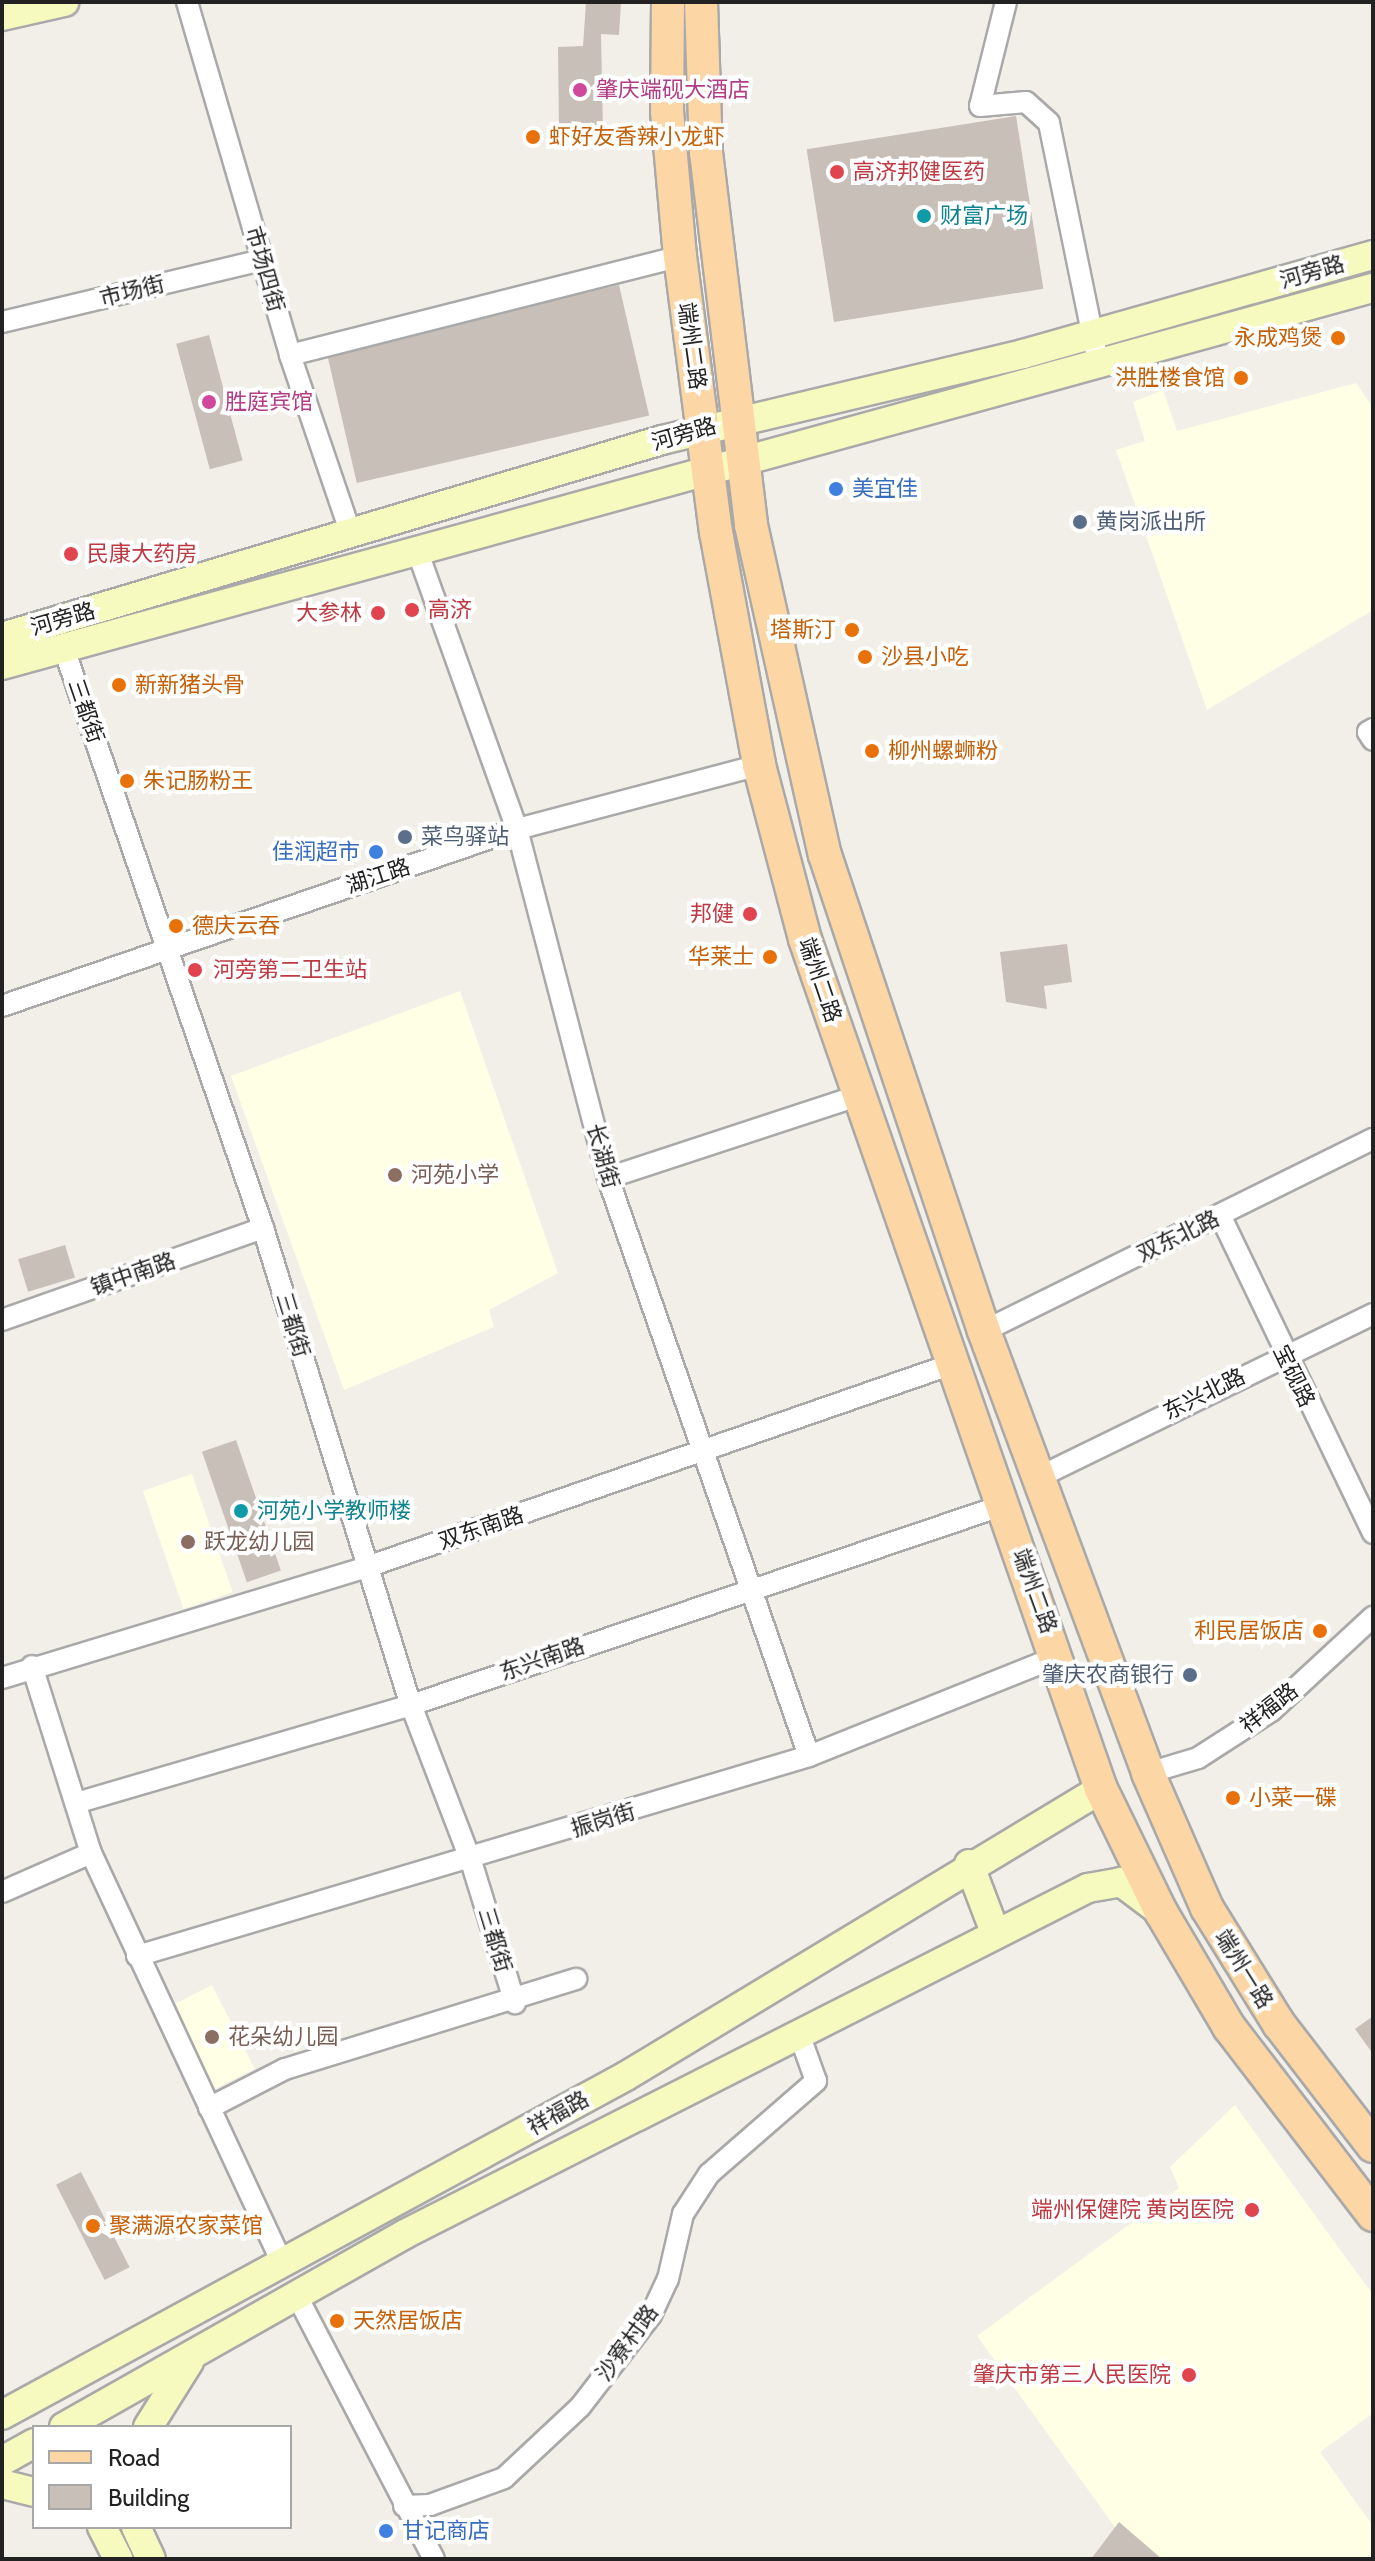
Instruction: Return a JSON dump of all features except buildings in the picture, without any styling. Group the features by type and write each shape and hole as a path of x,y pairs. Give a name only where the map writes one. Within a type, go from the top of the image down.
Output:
{"main road":[{"name":"端州二路","path":"668,2 667,111 680,256 716,532 759,765 805,939 1059,1656 1101,1789 1161,1912"},
{"name":"端州二路","path":"701,2 706,152 751,525 825,855 984,1331 1148,1773"},
{"path":"689,316 727,312"},
{"path":"716,532 751,525"},
{"name":"端州一路","path":"1148,1773 1207,1908 1279,2024 1373,2146"},
{"name":"端州一路","path":"1161,1912 1229,2027 1373,2215"}],"street":[{"path":"2,16 64,2"},
{"name":"市场四街","path":"187,2 290,355 351,534"},
{"path":"1006,2 980,106 1026,102 1049,123 1099,367"},
{"name":"河旁路","path":"2,637 739,419 1093,334 1373,255"},
{"path":"290,355 680,256"},
{"name":"市场街","path":"2,322 262,260"},
{"name":"河旁路","path":"2,665 744,458 1099,367 1373,288"},
{"name":"长湖街","path":"417,550 517,829 608,1178 747,1588 809,1756"},
{"path":"2,617 42,626"},
{"name":"三都街","path":"64,649 263,1228 411,1705 471,1861 515,2003"},
{"path":"1373,729 1373,740"},
{"name":"湖江路","path":"2,1006 167,946 517,829 759,765"},
{"path":"608,1178 861,1095"},
{"name":"双东北路","path":"984,1331 1373,1139"},
{"name":"宝砚路","path":"1220,1215 1283,1355 1373,1533"},
{"name":"镇中南路","path":"2,1320 263,1228"},
{"name":"东兴北路","path":"1037,1478 1283,1355 1373,1314"},
{"name":"双东南路","path":"2,1678 32,1666 367,1567 955,1363"},
{"name":"东兴南路","path":"76,1803 411,1705 747,1588 1004,1505"},
{"name":"祥福路","path":"1148,1773 1198,1758 1271,1711 1373,1617"},
{"name":"振岗街","path":"137,1956 471,1861 809,1756 1059,1656"},
{"path":"32,1666 91,1853 283,2265"},
{"name":"祥福路","path":"2,2415 184,2319 626,2076 969,1864 1101,1789"},
{"path":"2,1892 91,1853"},
{"path":"969,1864 995,1932"},
{"name":"祥福路","path":"78,2423 297,2296 798,2031 1088,1888 1121,1882 1161,1912"},
{"path":"209,2108 285,2069 515,2003 576,1979"},
{"name":"沙寮村路","path":"404,2506 430,2505 504,2478 580,2407 651,2315 683,2214 709,2174 816,2081 798,2031"},
{"path":"297,2296 434,2559"},
{"path":"149,2425 195,2355 184,2319"},
{"path":"65,2380 78,2423"},
{"path":"31,2399 46,2425"},
{"path":"2,2461 32,2444"},
{"path":"2,2484 32,2492"},
{"path":"103,2529 118,2559"},
{"path":"137,2529 151,2559"}],"shaded area":[{"path":"1356,383 1373,408 1373,610 1207,710 1116,450 1145,441 1133,402 1163,390 1177,431"},
{"name":"河苑小学","path":"460,991 558,1273 489,1310 494,1327 344,1390 231,1076"},
{"name":"跃龙幼儿园","path":"192,1474 233,1592 184,1609 143,1491"},
{"name":"花朵幼儿园","path":"212,1985 255,2069 213,2090 170,2006"},
{"name":"肇庆市第三人民医院","path":"1235,2105 1373,2295 1373,2413 1320,2452 1373,2526 1373,2559 1138,2559 977,2336 1179,2188 1170,2167"}],"place":[{"name":"肇庆端砚大酒店","path":"580,90"},
{"name":"虾好友香辣小龙虾","path":"533,137"},
{"name":"高济邦健医药","path":"837,172"},
{"name":"财富广场","path":"924,216"},
{"name":"永成鸡煲","path":"1338,338"},
{"name":"洪胜楼食馆","path":"1241,378"},
{"name":"胜庭宾馆","path":"209,402"},
{"name":"美宜佳","path":"836,489"},
{"name":"黄岗派出所","path":"1080,522"},
{"name":"民康大药房","path":"71,554"},
{"name":"高济","path":"412,610"},
{"name":"大参林","path":"378,613"},
{"name":"塔斯汀","path":"852,630"},
{"name":"沙县小吃","path":"865,657"},
{"name":"新新猪头骨","path":"119,685"},
{"name":"柳州螺蛳粉","path":"872,751"},
{"name":"朱记肠粉王","path":"127,781"},
{"name":"菜鸟驿站","path":"405,837"},
{"name":"佳润超市","path":"376,852"},
{"name":"邦健","path":"750,914"},
{"name":"德庆云吞","path":"176,926"},
{"name":"华莱士","path":"770,957"},
{"name":"河旁第二卫生站","path":"195,970"},
{"name":"河苑小学","path":"395,1175"},
{"name":"河苑小学教师楼","path":"241,1511"},
{"name":"跃龙幼儿园","path":"188,1542"},
{"name":"利民居饭店","path":"1320,1631"},
{"name":"肇庆农商银行","path":"1190,1675"},
{"name":"小菜一碟","path":"1233,1798"},
{"name":"花朵幼儿园","path":"212,2037"},
{"name":"端州保健院 黄岗医院","path":"1252,2210"},
{"name":"聚满源农家菜馆","path":"93,2226"},
{"name":"天然居饭店","path":"337,2321"},
{"name":"肇庆市第三人民医院","path":"1189,2375"},
{"name":"甘记商店","path":"386,2531"}]}
